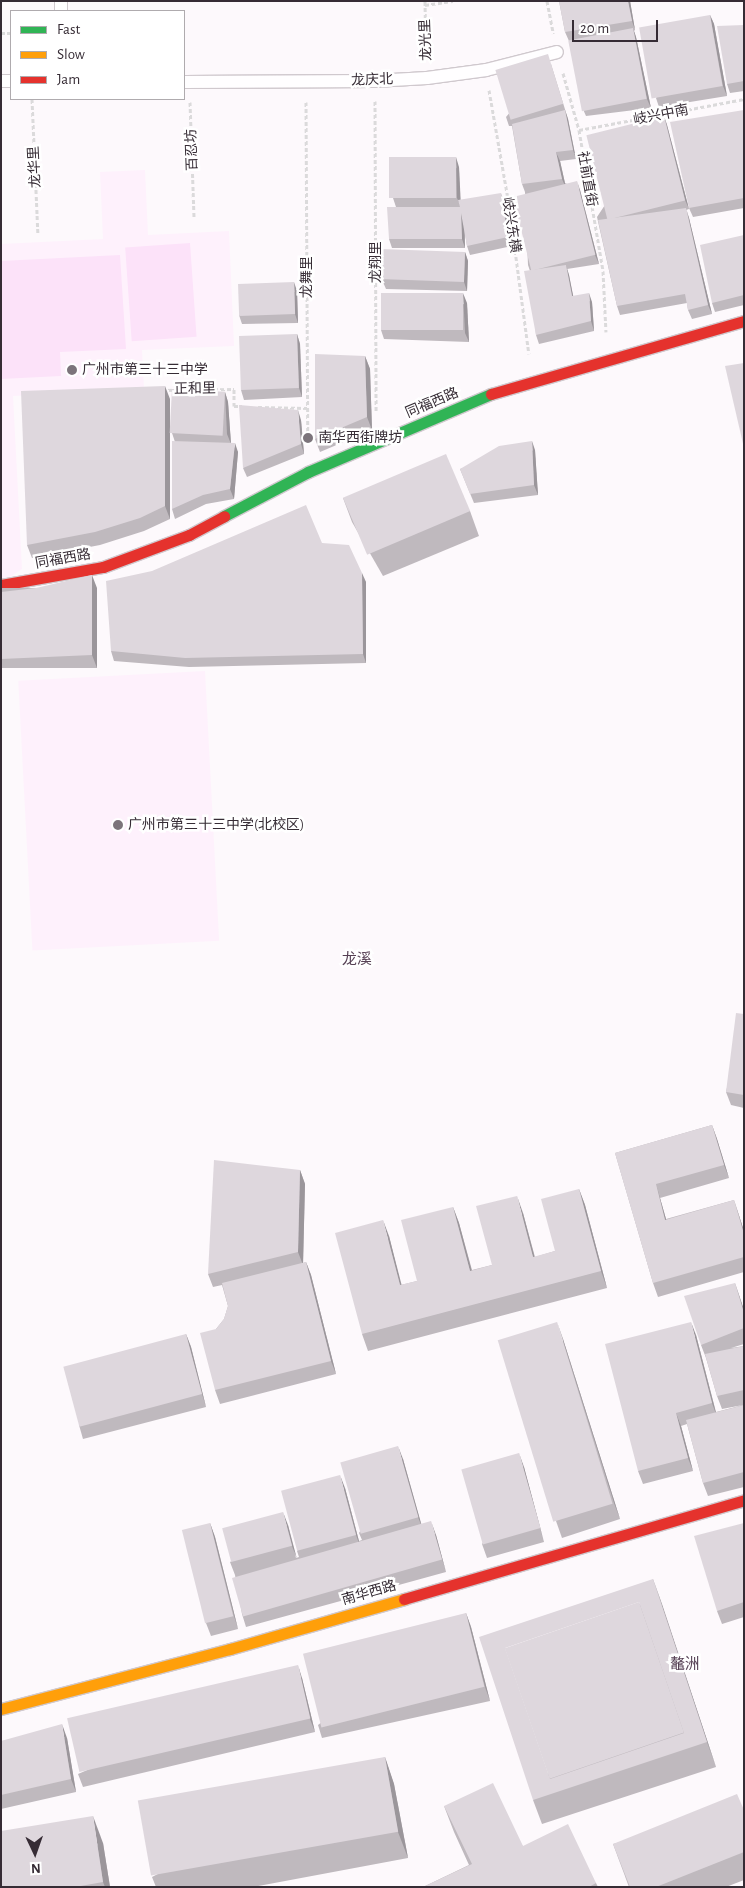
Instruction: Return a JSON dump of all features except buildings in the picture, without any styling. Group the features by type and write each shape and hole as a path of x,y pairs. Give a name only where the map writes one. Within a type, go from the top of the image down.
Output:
{"main road":[{"name":"同福西路","path":"1,585 103,567 189,535 308,472 494,393 744,321"},
{"name":"南华西路","path":"1,1709 230,1649 744,1500"}],"lane":[{"name":"龙庆北","path":"186,82 375,81 427,78 486,70 557,52"}],"path":[{"path":"425,3 453,1"},
{"name":"社前直街","path":"547,1 557,52 579,130 603,271 608,360"},
{"name":"龙光里","path":"425,3 427,78"},
{"name":"岐兴东横","path":"486,70 509,205 533,382"},
{"name":"龙舞里","path":"306,81 308,472"},
{"name":"龙翔里","path":"375,81 376,443"},
{"name":"百忍坊","path":"186,82 194,218"},
{"name":"岐兴中南","path":"579,130 744,99"},
{"name":"龙华里","path":"32,100 38,234"},
{"name":"正和里","path":"155,390 234,388 234,406 244,406"},
{"path":"253,407 308,408"}],"shaded area":[{"name":"广州市第三十三中学","path":"145,170 148,235 229,231 234,346 142,350 144,389 13,396 22,569 1,583 1,244 103,239 100,172"},
{"path":"190,243 197,337 132,341 125,248"},
{"path":"120,255 126,349 60,352 61,376 1,379 1,261"},
{"name":"广州市第三十三中学(北校区)","path":"205,671 219,941 32,950 18,681"}],"traffic: fast":[{"path":"224,516 308,472 491,394"}],"traffic: slow":[{"path":"1,1709 230,1649 404,1599"}],"traffic: jam":[{"path":"491,394 744,321"},
{"path":"1,585 103,567 189,535 224,516"},
{"path":"404,1599 744,1500"}],"place":[{"name":"广州市第三十三中学","path":"72,370"},
{"name":"南华西街牌坊","path":"308,438"},
{"name":"广州市第三十三中学(北校区)","path":"118,825"}],"district":[{"name":"龙溪","path":"357,960"},
{"name":"鼇洲","path":"685,1665"}]}
